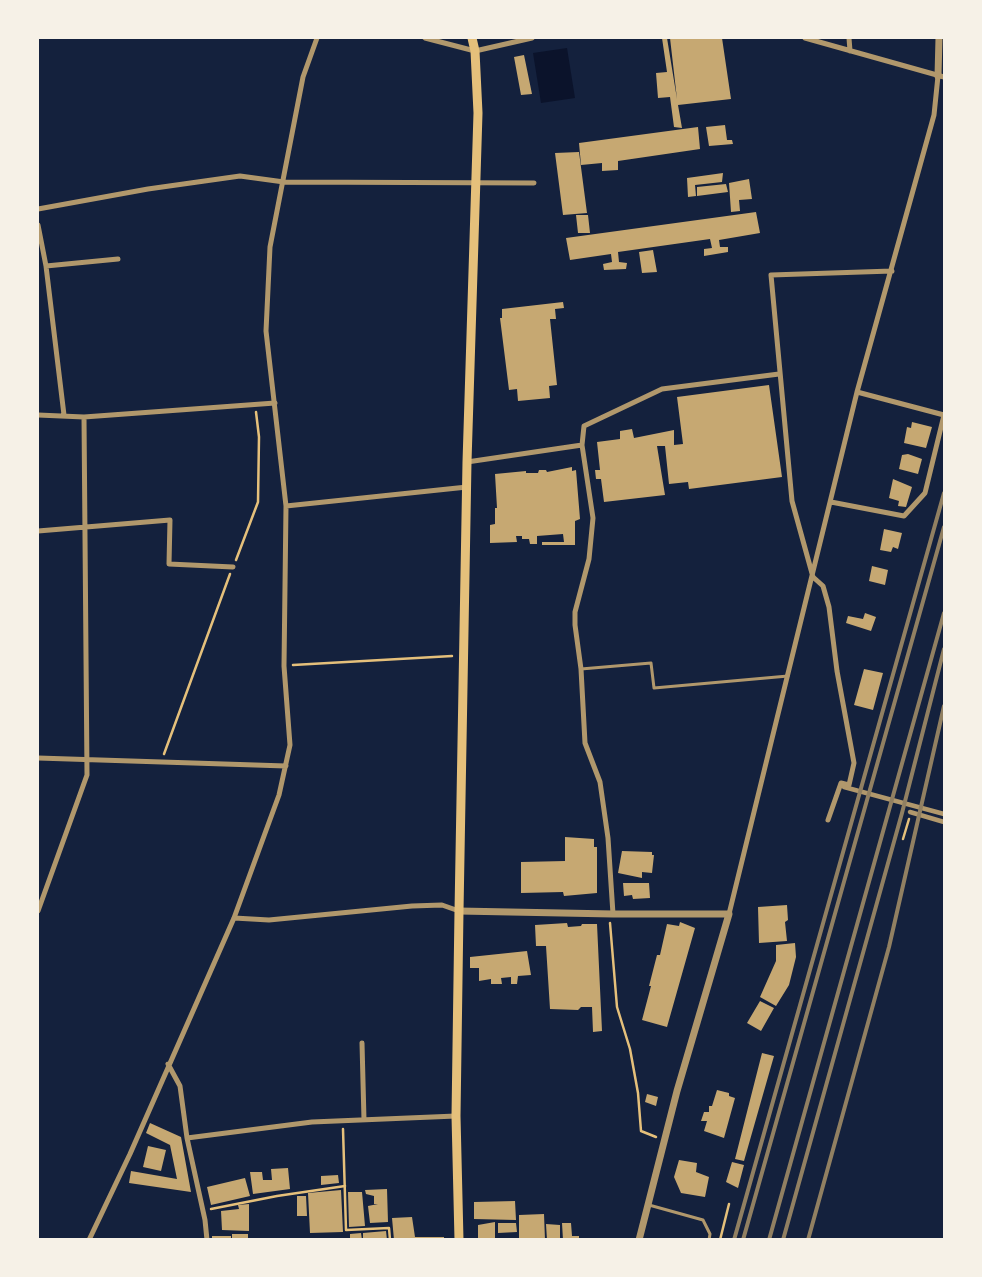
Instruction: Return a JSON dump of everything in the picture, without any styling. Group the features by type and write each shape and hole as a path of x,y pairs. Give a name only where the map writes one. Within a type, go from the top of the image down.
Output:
{"main road":[{"path":"459,1240 456,1116 459,911 467,462 478,113 475,51 472,38"}],"street":[{"path":"89,1240 130,1154 168,1064 234,918 279,795 290,745 284,666 286,506 276,403 266,331 270,247 303,77 317,38"},
{"path":"425,38 475,51 532,38"},
{"path":"805,38 941,76"},
{"path":"849,38 850,52"},
{"path":"639,1240 664,1140 729,914 789,676 857,392 934,115 941,76 939,38"},
{"path":"38,209 148,188 240,176 284,182 534,183"},
{"path":"38,225 46,266 64,415"},
{"path":"46,266 118,259"},
{"path":"828,820 841,783 849,785 854,763 837,671 830,607 823,586 813,577 792,501 771,275 892,271"},
{"path":"611,914 608,838 600,782 585,744 581,669 575,612 589,559 593,518 582,445 584,426 662,389 779,374"},
{"path":"831,502 904,516 925,493 944,415 857,392"},
{"path":"38,415 84,417 276,403"},
{"path":"38,911 87,775 84,417"},
{"path":"467,462 582,445"},
{"path":"286,506 467,487"},
{"path":"38,531 170,520 170,564 233,567"},
{"path":"38,758 286,766"},
{"path":"844,787 944,814"},
{"path":"910,812 944,822"},
{"path":"234,918 269,920 412,906 442,905 459,911 729,914"},
{"path":"362,1043 364,1120"},
{"path":"168,1064 180,1086 187,1138 203,1211 207,1240"},
{"path":"187,1138 312,1122 456,1116"}],"lane":[{"path":"581,669 651,663 654,688 789,676"},
{"path":"649,1205 703,1220 710,1234 708,1240"}],"path":[{"path":"161,763 258,502 259,437 256,405"},
{"path":"284,666 464,656"},
{"path":"903,839 910,812"},
{"path":"611,914 617,1007 630,1049 638,1093 641,1130 664,1140"},
{"path":"343,1121 346,1230 389,1228 390,1240"},
{"path":"203,1211 277,1196 345,1186"},
{"path":"720,1240 729,1204"}],"water":[{"path":"567,48 575,98 541,103 533,53"}],"building":[{"path":"662,38 667,38 677,99 670,38 722,38 731,99 678,105 682,128 674,127 670,97 658,98 656,73 667,72"},
{"path":"524,55 532,94 521,95 514,57"},
{"path":"725,125 727,140 732,140 733,144 709,146 706,127"},
{"path":"698,127 700,149 618,161 618,170 602,171 602,163 581,165 579,143"},
{"path":"579,152 587,213 563,215 555,153"},
{"path":"723,173 722,182 695,185 696,196 688,197 687,178"},
{"path":"749,179 752,199 739,200 740,211 731,212 729,183"},
{"path":"726,184 728,192 697,196 697,187"},
{"path":"756,212 760,233 719,240 720,247 728,247 728,252 704,256 704,249 712,248 710,239 618,252 619,262 627,263 626,269 604,270 603,264 612,262 611,254 570,260 566,238"},
{"path":"576,215 588,215 590,233 578,233"},
{"path":"653,250 657,272 642,273 639,252"},
{"path":"563,302 564,308 555,309 556,319 550,319 557,385 549,386 550,398 518,401 517,389 509,390 500,318 502,318 502,309"},
{"path":"769,385 782,477 689,489 688,482 669,484 665,446 657,446 665,495 604,502 601,479 596,479 595,470 600,470 597,442 620,439 620,431 632,429 634,438 674,430 674,445 683,444 677,397"},
{"path":"912,422 932,427 926,448 904,443 907,427 911,428"},
{"path":"908,454 922,459 918,474 899,469 902,455"},
{"path":"572,467 572,471 576,470 580,519 575,521 575,545 542,545 542,542 564,542 563,534 537,536 537,544 530,544 529,539 522,539 522,536 516,536 517,542 490,543 490,525 495,524 495,508 497,508 495,474 526,471 526,473 538,473 539,470 546,470 547,472"},
{"path":"893,479 912,487 906,507 898,506 899,501 889,498"},
{"path":"884,529 902,533 898,549 893,547 891,552 880,550"},
{"path":"872,566 888,570 885,585 869,581"},
{"path":"865,613 876,617 871,631 846,623 848,616 863,619"},
{"path":"864,669 883,673 873,710 854,705"},
{"path":"565,837 594,839 594,847 597,847 597,893 564,896 563,892 521,893 521,862 565,861"},
{"path":"622,851 652,852 652,855 654,855 652,873 642,872 642,878 618,873"},
{"path":"623,883 649,883 650,898 633,899 632,895 624,896"},
{"path":"787,905 788,920 785,922 787,941 759,943 758,907"},
{"path":"680,922 695,928 667,1027 642,1020 657,955 660,955 667,924 679,926"},
{"path":"567,923 568,927 581,926 582,924 597,924 602,1031 593,1032 592,1007 581,1007 578,1010 550,1009 546,946 536,946 535,925"},
{"path":"795,943 796,957 789,985 776,1006 760,997 776,961 776,945"},
{"path":"527,951 531,975 518,976 517,984 511,984 511,977 501,978 502,984 491,984 491,979 479,981 479,968 470,968 470,957"},
{"path":"760,1001 774,1008 761,1031 747,1023"},
{"path":"762,1053 774,1056 744,1161 735,1159"},
{"path":"717,1090 729,1093 729,1096 735,1098 724,1138 704,1131 707,1121 701,1121 704,1112 709,1112 709,1106 712,1106"},
{"path":"647,1094 658,1097 656,1106 645,1102"},
{"path":"150,1123 181,1137 191,1192 129,1183 131,1171 177,1179 170,1145 146,1133"},
{"path":"148,1146 166,1150 161,1171 143,1167"},
{"path":"679,1160 697,1163 696,1172 709,1177 705,1197 681,1193 674,1177"},
{"path":"732,1162 744,1165 738,1188 726,1182"},
{"path":"288,1168 290,1189 253,1194 250,1172 262,1172 263,1180 272,1180 271,1169"},
{"path":"338,1175 339,1183 321,1185 321,1176"},
{"path":"245,1178 250,1196 211,1205 207,1187"},
{"path":"387,1189 388,1222 370,1223 368,1206 378,1204 374,1204 374,1196 366,1194 365,1190"},
{"path":"341,1190 343,1232 310,1233 308,1193"},
{"path":"348,1192 362,1192 365,1226 349,1227"},
{"path":"297,1196 306,1196 307,1216 297,1216"},
{"path":"515,1201 516,1220 474,1219 474,1202"},
{"path":"249,1204 249,1231 222,1230 221,1211 239,1209 238,1205"},
{"path":"544,1214 545,1240 519,1240 519,1215"},
{"path":"412,1217 415,1237 444,1237 444,1240 394,1240 392,1218"},
{"path":"495,1222 495,1240 478,1240 478,1225"},
{"path":"498,1223 516,1223 517,1232 498,1233"},
{"path":"562,1223 571,1223 572,1236 579,1236 579,1240 563,1240"},
{"path":"546,1224 560,1225 560,1240 547,1240"},
{"path":"386,1231 387,1240 363,1240 363,1233"},
{"path":"361,1233 362,1240 350,1240 350,1234"},
{"path":"232,1234 248,1234 248,1240 232,1240"},
{"path":"212,1236 231,1236 231,1240 212,1240"}],"railway":[{"path":"734,1240 944,493"},
{"path":"743,1240 944,527"},
{"path":"769,1240 944,613"},
{"path":"783,1240 902,813 944,649"},
{"path":"808,1240 889,947 944,706"}]}
